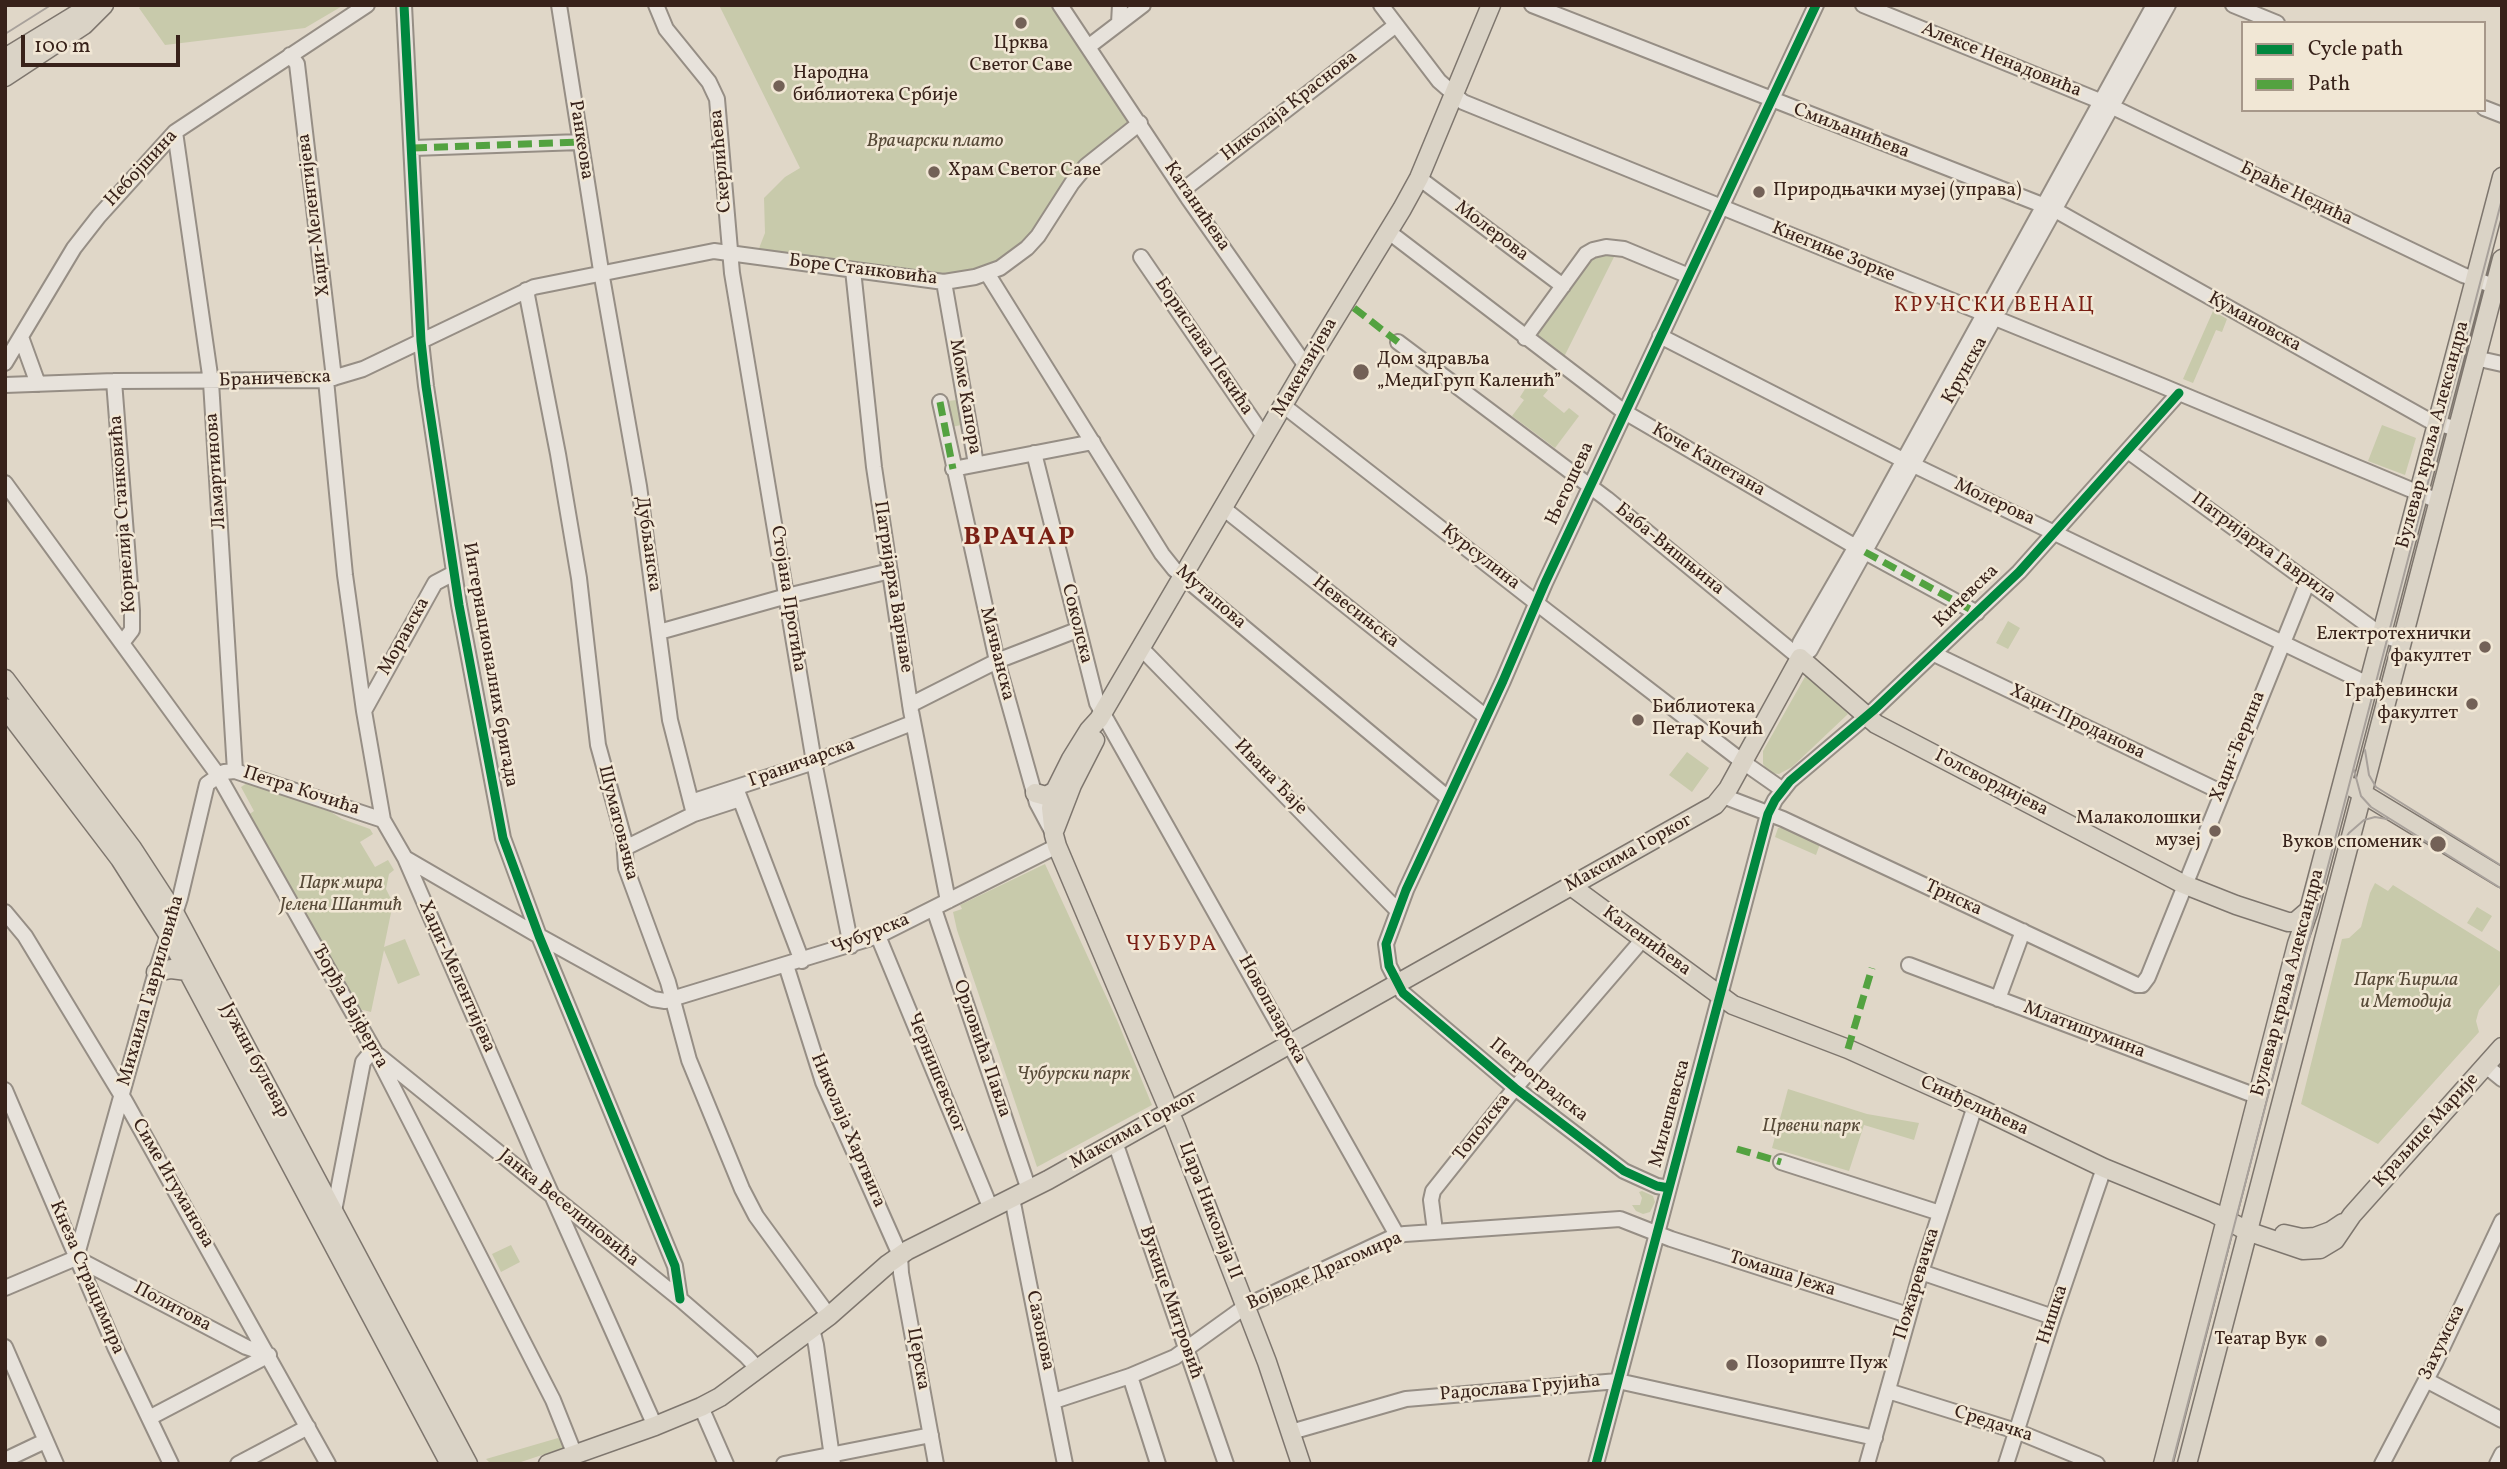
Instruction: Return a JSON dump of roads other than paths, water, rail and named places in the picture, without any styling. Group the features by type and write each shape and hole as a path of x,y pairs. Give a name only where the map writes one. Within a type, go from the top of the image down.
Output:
{"main road":[{"path":"5,58 92,5"},
{"path":"5,77 83,25 104,5"},
{"name":"Макензијева","path":"1056,840 1051,808 1055,792 1071,759 1101,716 1306,366 1389,232 1419,178 1491,5"},
{"name":"Булевар краља Александра","path":"2163,1464 2297,944 2309,911 2502,177"},
{"name":"Булевар краља Александра","path":"2187,1464 2502,259"},
{"name":"Баба-Вишњина","path":"1800,658 1866,717"},
{"name":"Крунска","path":"1723,796 1800,658"},
{"name":"Јужни булевар","path":"5,679 132,848 175,914 468,1464"},
{"name":"Јужни булевар","path":"5,708 120,859 169,936 450,1464"},
{"name":"Макензијева","path":"1056,840 1072,785 1095,739 1101,716"},
{"name":"Голсвордијева","path":"1866,717 2183,884 2288,922 2295,922 2309,911"},
{"path":"2343,781 2502,878"},
{"path":"1035,793 1046,796 1055,792"},
{"name":"Максима Горког","path":"548,1464 701,1407 812,1329 900,1255 1029,1190 1290,1045 1715,805 1723,796"},
{"name":"Цара Николаја II","path":"1056,840 1170,1111 1246,1306 1301,1464"},
{"name":"Каленићева","path":"1571,886 1721,997"},
{"path":"156,972 179,968 187,971"},
{"name":"Синђелићева","path":"1721,997 1733,1005 1848,1049 2104,1168 2226,1219"},
{"name":"Краљице Марије","path":"2226,1219 2303,1250 2316,1250 2334,1240 2352,1215 2502,1047"}],"street":[{"name":"Небојшина","path":"5,363 74,248 99,216 176,132 367,5"},
{"name":"Интернационалних бригада","path":"404,5 421,341 454,573 502,831 539,936 675,1266 681,1299"},
{"name":"Ранкеова","path":"559,5 601,274"},
{"name":"Скерлићева","path":"656,5 666,29 709,82 717,99 730,252"},
{"name":"Катанићева","path":"1060,5 1183,190 1306,366"},
{"path":"1119,23 1121,5 1130,10 1141,7"},
{"name":"Кнегиње Зорке","path":"1381,5 1454,96 1463,102 2438,500"},
{"name":"Смиљанићева","path":"1532,5 1771,101 2050,208"},
{"name":"Његошева","path":"1396,983 1386,950 1387,937 1398,910 1623,411 1722,208 1816,5"},
{"name":"Алексе Ненадовића","path":"1863,5 2105,104"},
{"name":"Крунска","path":"1800,658 1800,643 1860,549 2050,208 2154,5"},
{"name":"Крунска","path":"2105,104 2168,5"},
{"path":"2233,5 2272,21"},
{"path":"1088,47 1141,7"},
{"name":"Николаја Краснова","path":"1183,190 1396,24"},
{"name":"Хаџи-Мелентијева","path":"290,55 297,64 330,379 345,575 383,820 405,858 655,1426"},
{"name":"Браће Недића","path":"2105,104 2474,281 2494,286"},
{"name":"Боре Станковића","path":"730,252 944,282 960,281 987,273 1027,248 1086,166 1140,123"},
{"name":"Ламартинова","path":"176,132 211,382 235,771"},
{"path":"413,148 580,142"},
{"name":"Молерова","path":"1419,178 1563,286"},
{"name":"Кумановска","path":"2050,208 2437,423 2457,429"},
{"name":"Коче Капетана","path":"1389,232 1623,411 1860,549 1977,613"},
{"path":"1525,338 1588,252 1606,247 1625,249 1689,276"},
{"name":"Браничевска","path":"5,385 330,379 363,369 526,290 698,253 730,252"},
{"name":"Стојана Протића","path":"730,252 814,762 850,946"},
{"name":"Борислава Пекића","path":"1141,257 1265,438"},
{"name":"Патријарха Варнаве","path":"853,270 873,455 909,705 948,901"},
{"name":"Мутапова","path":"987,273 1162,554 1182,576 1448,798"},
{"name":"Дубљанска","path":"601,274 639,486 670,720 692,808"},
{"name":"Моме Капора","path":"940,402 953,469 976,464 944,282"},
{"name":"Шуматовачка","path":"526,290 579,578 597,745 625,848 626,868 674,999 695,1077 748,1202 829,1316"},
{"name":"Молерова","path":"1660,336 1908,462 2368,684"},
{"path":"21,337 38,384"},
{"name":"Баба-Вишњина","path":"1398,342 1590,486 1800,658"},
{"path":"2475,358 2502,364"},
{"name":"Корнелија Станковића","path":"114,382 132,611 132,630 122,643"},
{"name":"Кичевска","path":"1768,814 1783,790 1866,717 2019,572 2179,393"},
{"name":"Курсулина","path":"1284,406 1743,762 1783,790"},
{"path":"976,464 1093,442"},
{"name":"Патријарха Гаврила","path":"2128,451 2381,635 2401,641"},
{"name":"Соколска","path":"1034,453 1101,716"},
{"name":"Мачванска","path":"953,469 997,661 1041,814 1056,840"},
{"name":"Ђорђа Вајферта","path":"5,483 222,781 374,1052 537,1368 575,1455"},
{"name":"Невесињска","path":"1223,508 1486,717"},
{"path":"659,632 787,596 890,571"},
{"name":"Моравска","path":"364,711 435,583 454,573"},
{"name":"Хаџи-Ђерина","path":"2137,985 2146,982 2183,884 2308,581"},
{"path":"909,705 997,661 1077,629"},
{"name":"Ивана Ђаје","path":"1141,648 1398,910"},
{"name":"Хаџи-Проданова","path":"1934,654 2221,792"},
{"name":"Новопазарска","path":"1101,716 1397,1235"},
{"name":"Граничарска","path":"625,848 692,808 738,794 912,723"},
{"name":"Петра Кочића","path":"222,781 235,771 383,820"},
{"name":"Михаила Гавриловића","path":"76,1258 156,972 169,936 205,790 210,781 222,781"},
{"path":"738,794 802,961"},
{"name":"Трнска","path":"1723,796 1783,819 2137,985"},
{"name":"Милешевска","path":"1596,1464 1768,814"},
{"name":"Чубурска","path":"674,999 878,936 934,909 1056,840"},
{"path":"405,858 653,999 674,999"},
{"name":"Орловића Павла","path":"934,909 1029,1190"},
{"name":"Симе Игуманова","path":"5,912 25,936 122,1096 328,1464"},
{"path":"1998,999 2023,931"},
{"name":"Чернишевског","path":"878,936 991,1209"},
{"name":"Тополска","path":"1435,1231 1431,1200 1433,1191 1515,1088 1643,939"},
{"name":"Николаја Хартвига","path":"786,965 823,1082 900,1255"},
{"name":"Млатишумина","path":"1909,965 2259,1097"},
{"name":"Петроградска","path":"1396,983 1403,993 1515,1088 1624,1171 1657,1186 1669,1188"},
{"path":"334,1210 363,1062 374,1052"},
{"name":"Јанка Веселиновића","path":"374,1052 681,1299 758,1369"},
{"path":"2486,1066 2502,1079"},
{"name":"Кнеза Страцимира","path":"5,1090 76,1258 171,1464"},
{"name":"Пожаревачка","path":"1867,1464 1908,1315 1975,1106"},
{"name":"Вукице Митровић","path":"1115,1142 1226,1464"},
{"path":"1781,1162 1940,1213"},
{"name":"Нишка","path":"2006,1464 2104,1168"},
{"name":"Сазонова","path":"1012,1198 1065,1464"},
{"name":"Војводе Драгомира","path":"1054,1401 1129,1376 1186,1351 1246,1306 1397,1235 1613,1218 1657,1233"},
{"name":"Захумска","path":"2382,1464 2426,1380 2502,1222"},
{"name":"Томаша Јежа","path":"1657,1233 1671,1240 1908,1315"},
{"name":"Церска","path":"900,1255 936,1464"},
{"path":"5,1288 76,1258"},
{"name":"Политова","path":"76,1258 246,1347 269,1355"},
{"path":"1921,1272 2053,1317"},
{"path":"812,1329 832,1459"},
{"path":"5,1347 56,1464"},
{"path":"149,1418 269,1355"},
{"path":"1129,1376 1158,1464"},
{"path":"2426,1380 2502,1420"},
{"name":"Радослава Грујића","path":"1291,1432 1406,1399 1618,1381 1875,1438"},
{"name":"Средачка","path":"1888,1391 2016,1431 2097,1464"},
{"path":"701,1407 726,1464"},
{"path":"238,1464 308,1427"},
{"path":"784,1464 832,1459 931,1435"},
{"path":"5,1460 45,1441"},
{"path":"2497,1464 2502,1454"}],"tram line":[{"path":"5,34 51,5"},
{"path":"2172,1464 2502,199"},
{"path":"2365,750 2369,775 2376,787 2502,866"},
{"path":"2354,770 2361,796 2371,807 2502,889"},
{"path":"2340,846 2349,833 2364,820 2375,817 2387,819"}],"place":[{"name":"Црква Светог Саве","path":"1021,23"},
{"name":"Народна библиотека Србије","path":"779,86"},
{"name":"Храм Светог Саве","path":"934,172"},
{"name":"Природњачки музеј (управа)","path":"1759,192"},
{"name":"Дом здравља „МедиГруп Каленић”","path":"1361,372"},
{"name":"Електротехнички факултет","path":"2485,647"},
{"name":"Грађевински факултет","path":"2472,704"},
{"name":"Библиотека Петар Кочић","path":"1638,720"},
{"name":"Малаколошки музеј","path":"2215,831"},
{"name":"Вуков споменик","path":"2438,844"},
{"name":"Театар Вук","path":"2321,1341"},
{"name":"Позориште Пуж","path":"1732,1365"}],"district":[{"name":"КРУНСКИ ВЕНАЦ","path":"1995,307"},
{"name":"ВРАЧАР","path":"1020,539"},
{"name":"ЧУБУРА","path":"1172,946"}],"park label":[{"name":"Врачарски плато","path":"935,143"},
{"name":"Парк мира Јелена Шантић","path":"341,896"},
{"name":"Парк Ћирила и Методија","path":"2406,993"},
{"name":"Чубурски парк","path":"1073,1076"},
{"name":"Црвени парк","path":"1811,1128"}]}
